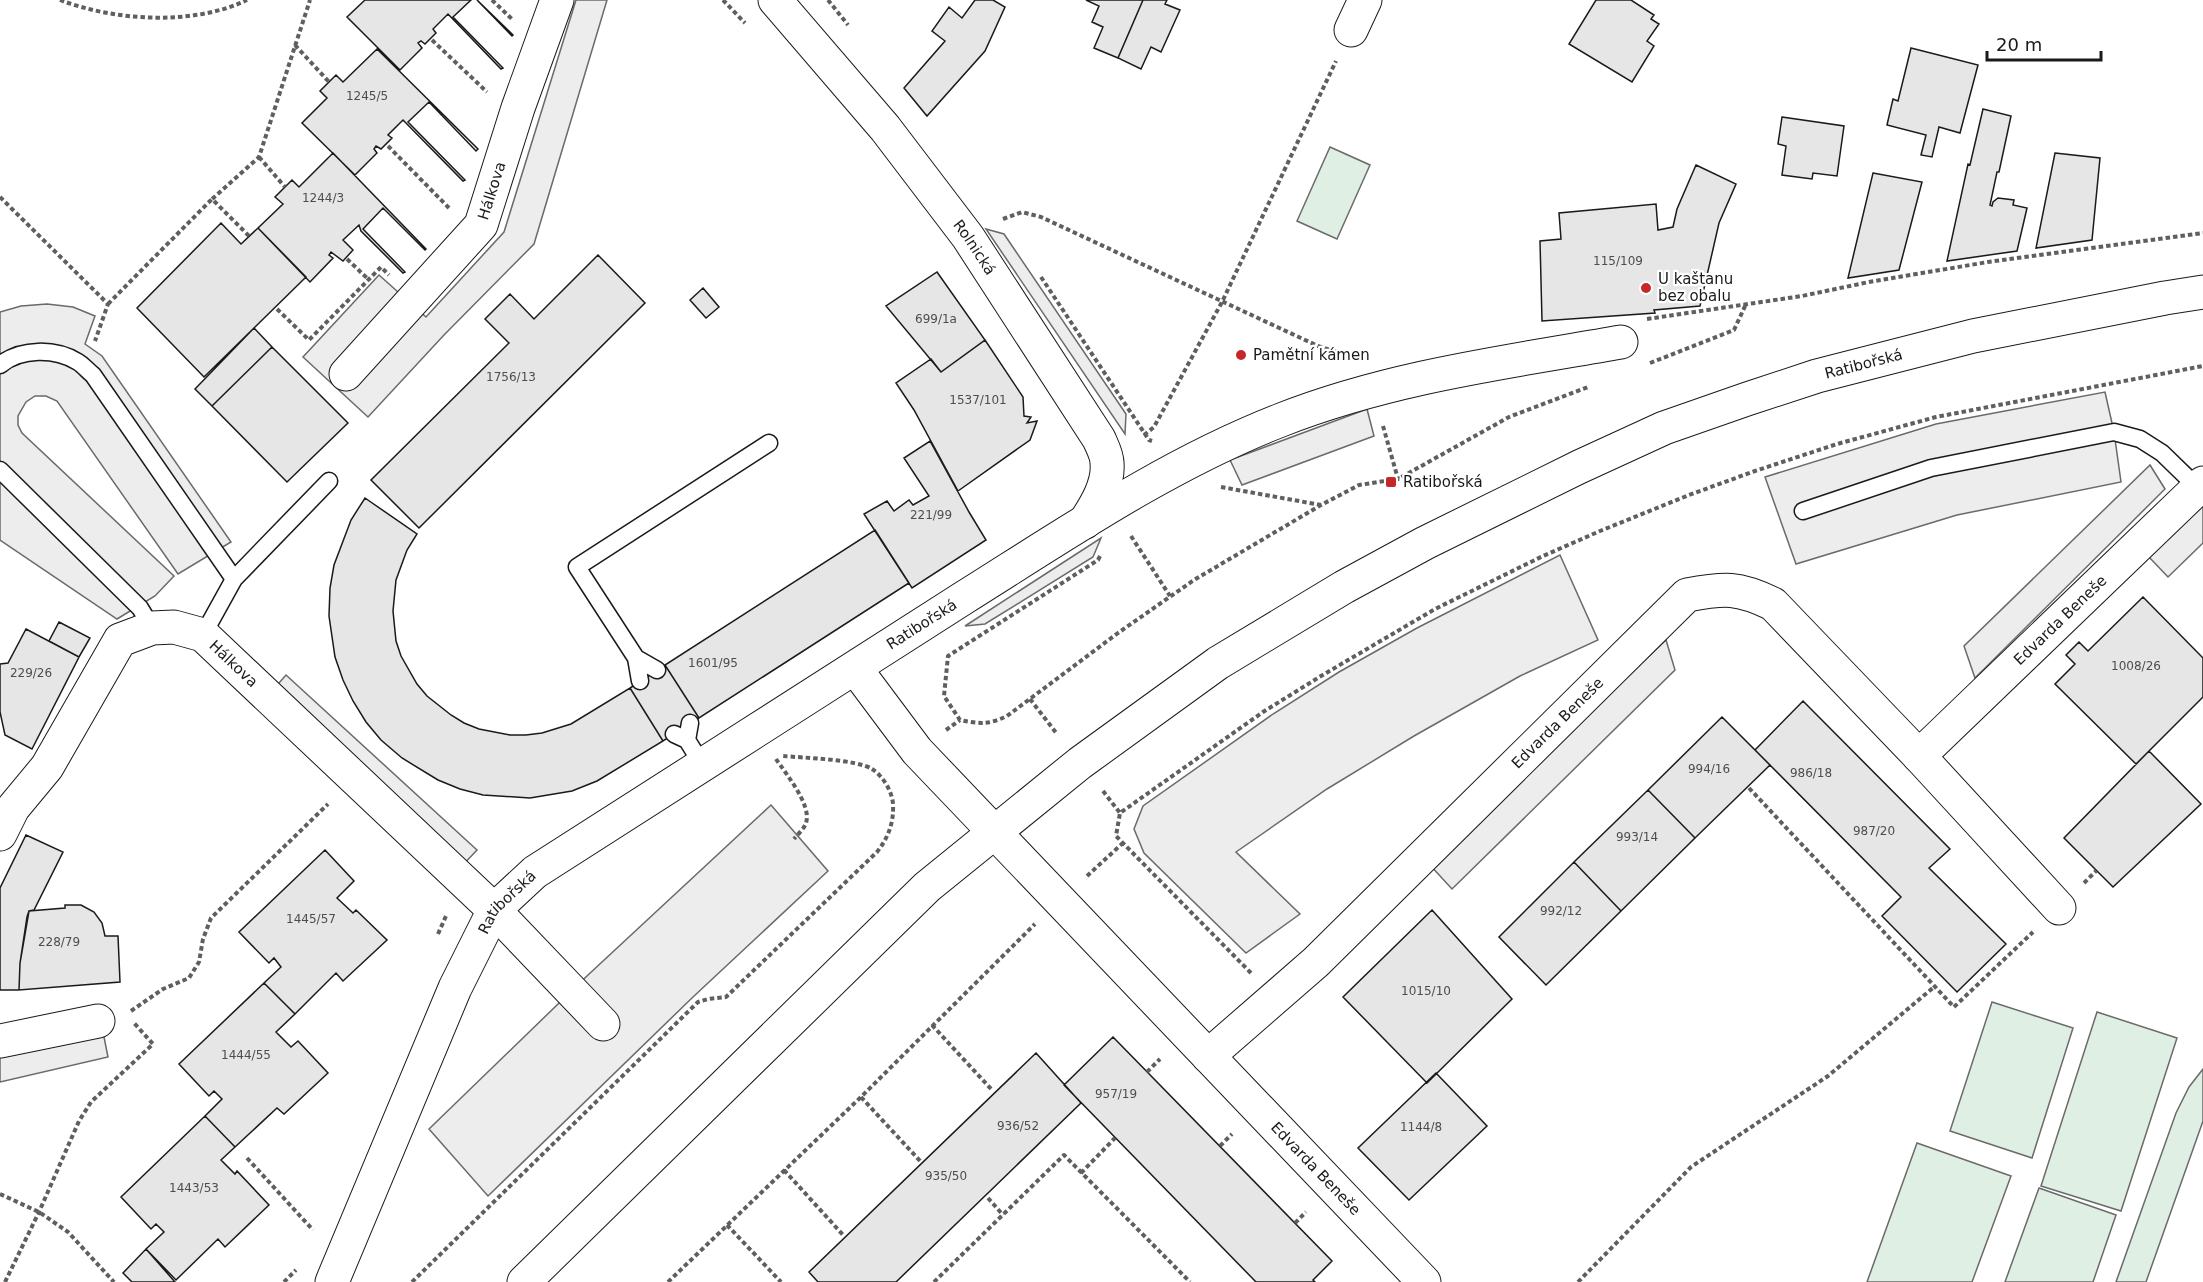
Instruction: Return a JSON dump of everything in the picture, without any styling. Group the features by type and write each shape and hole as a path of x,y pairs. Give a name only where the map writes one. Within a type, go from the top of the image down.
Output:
{"street":[{"name":"Hálkova","path":"346,374 482,225 518,108 557,0"},
{"name":"Rolnická","path":"775,0 885,128 968,237 1099,439 1107,462"},
{"path":"1351,30 1365,0"},
{"name":"Ratibořská","path":"524,1282 927,888 1080,763 1218,663 1324,598 1488,511 1664,428 1817,376 1907,352 2059,318 2203,292"},
{"name":"Ratibořská","path":"332,1282 455,988 494,910 535,872 688,747 855,668 1085,522 1179,467 1281,420 1346,397 1440,373 1633,343"},
{"path":"1085,522 1098,502 1104,485 1107,462"},
{"name":"Edvarda Beneše","path":"1919,756 2201,486"},
{"name":"Edvarda Beneše","path":"1208,1056 1316,962 1687,595 1720,589 1750,593 1773,604 1919,756 2059,908"},
{"name":"Hálkova","path":"0,834 13,808 47,767 120,640 152,628 174,627 203,635 494,910 603,1024"},
{"path":"855,668 917,751 994,832"},
{"name":"Edvarda Beneše","path":"994,832 1424,1282"},
{"path":"0,1041 112,1018"}],"lane":[{"path":"0,365 23,354 42,351 61,354 78,362 93,375 234,579"},
{"path":"1803,511 1931,468 2114,432 2140,439 2162,453 2201,486"},
{"path":"640,681 636,658 577,567 769,443"},
{"path":"0,470 140,608 152,628"},
{"path":"203,635 234,579 329,481"},
{"path":"636,658 657,670"},
{"path":"688,747 690,723"}],"path":[{"path":"60,0 101,12 170,17 204,13 234,6 247,0"},
{"path":"85,369 108,304 258,157 310,0"},
{"path":"492,0 513,21"},
{"path":"723,0 747,26"},
{"path":"1107,462 1155,427 1222,302 1351,30"},
{"path":"432,40 490,95"},
{"path":"295,45 329,82"},
{"path":"388,146 456,215"},
{"path":"258,157 285,187"},
{"path":"0,197 108,304"},
{"path":"212,200 249,236"},
{"path":"1002,219 1022,212 1041,217 1318,346 1333,351 1364,355"},
{"path":"1633,343 1746,304 1988,262 2203,233"},
{"path":"347,259 368,279"},
{"path":"277,309 309,340 381,267 393,278"},
{"path":"1633,343 1734,330 1746,304"},
{"path":"1275,997 1116,836 1120,813 1263,712 1435,609 1543,556 1700,490 1837,444 1936,417 2203,366"},
{"path":"1103,549 1098,560 948,656 944,696 960,720 978,724 992,723 1007,716 1170,596 1321,505 1359,485 1398,479 1509,417 1599,382"},
{"path":"1372,390 1398,479"},
{"path":"1210,485 1321,505"},
{"path":"1126,528 1170,596"},
{"path":"412,1282 698,1002 726,997 877,852 891,829 893,807 889,789 872,769 863,766 774,755 803,801 807,812 804,827 794,839"},
{"path":"1749,788 1954,1007 2096,871"},
{"path":"112,1018 163,989 189,978 199,962 203,939 211,918 330,801"},
{"path":"435,942 448,911"},
{"path":"669,1282 861,1097 1038,921"},
{"path":"1578,1282 1691,1167 1828,1076 1934,987"},
{"path":"4,1282 39,1212 79,1121 91,1102 153,1044 133,1022"},
{"path":"932,1025 992,1090"},
{"path":"861,1097 922,1163"},
{"path":"1081,1173 1114,1138"},
{"path":"934,1282 1064,1155 1190,1282"},
{"path":"247,1158 313,1229"},
{"path":"784,1170 844,1236"},
{"path":"0,1194 39,1212 68,1232 114,1282"},
{"path":"988,1198 1003,1215"},
{"path":"310,1238 318,1219"},
{"path":"727,1225 782,1282"},
{"path":"284,1282 301,1265"}],"green space":[{"path":"1330,147 1370,165 1337,239 1297,221"},
{"path":"1992,1002 2073,1028 2032,1158 1950,1131"},
{"path":"2097,1012 2177,1038 2121,1211 2041,1186"},
{"path":"2203,1069 2203,1121 2146,1282 2116,1282 2176,1113 2189,1087"},
{"path":"1917,1143 2011,1176 1972,1282 1867,1282"},
{"path":"2039,1188 2116,1215 2093,1282 2005,1282"}],"shaded area":[{"path":"576,0 607,0 534,244 444,335 368,417 303,357 379,275 426,317 504,232"},
{"path":"986,229 1004,234 1126,414 1125,434"},
{"path":"47,304 73,307 95,316 85,344 102,356 231,542 178,574 57,401 46,396 35,396 26,402 18,416 18,425 22,433 174,576 155,596 117,619 0,540 0,312 21,306"},
{"path":"2105,392 2114,432 2121,482 1957,515 1796,564 1765,477 1936,424"},
{"path":"1367,409 1374,436 1242,485 1230,460"},
{"path":"2150,465 2165,489 1975,678 1964,646"},
{"path":"2203,504 2203,543 2168,577 2149,557"},
{"path":"1101,538 1093,557 985,624 965,626"},
{"path":"1560,555 1598,640 1520,676 1414,736 1327,789 1236,852 1300,914 1246,953 1144,853 1134,829 1143,806 1273,714 1339,672 1417,628"},
{"path":"1666,640 1675,670 1452,889 1429,864"},
{"path":"286,675 477,850 460,868 272,691"},
{"path":"771,805 828,871 693,997 488,1196 429,1129 588,975"},
{"path":"103,1032 108,1057 0,1082 0,1056"}],"building":[{"path":"365,0 471,0 453,17 503,68 501,69 448,14 433,29 436,33 425,44 421,41 418,43 422,48 400,70 347,17"},
{"path":"477,0 513,35 512,36"},
{"path":"975,0 993,0 1005,7 985,51 927,116 904,88 945,41 932,31 949,7 962,18"},
{"path":"1086,0 1143,0 1118,58 1094,48 1103,27 1092,22 1099,6"},
{"path":"1143,0 1167,0 1165,4 1180,10 1161,52 1151,47 1141,69 1118,58"},
{"path":"1596,0 1631,0 1654,15 1651,19 1659,24 1647,41 1654,46 1632,82 1569,44"},
{"path":"1911,48 1978,65 1960,133 1939,127 1932,157 1921,155 1926,135 1887,125 1893,99 1898,101"},
{"path":"377,49 478,149 476,151 429,102 408,122 465,180 463,181 403,120 388,135 392,138 381,149 376,146 374,149 377,153 355,175 302,123 327,98 320,91 336,75 343,82"},
{"path":"1983,109 2011,116 1990,205 1992,206 1998,198 2014,200 2013,205 2027,208 2017,251 1947,261 1968,164 1970,165"},
{"path":"1782,117 1844,126 1837,176 1813,173 1812,179 1782,175 1786,146 1778,144"},
{"path":"333,153 426,249 383,208 363,229 405,272 403,273 361,231 359,225 343,240 353,250 343,261 331,252 329,255 333,258 310,282 258,228 283,204 275,197 292,180 299,187"},
{"path":"2055,153 2100,158 2092,240 2036,248"},
{"path":"1696,165 1736,184 1719,223 1700,306 1654,310 1655,313 1542,321 1540,241 1561,239 1559,213 1656,204 1658,230 1673,227 1677,209"},
{"path":"1873,173 1922,182 1899,270 1848,278"},
{"path":"221,223 241,244 258,228 306,277 204,377 137,308"},
{"path":"598,255 645,303 419,528 371,480 509,343 485,319 510,294 534,319"},
{"path":"937,272 985,340 941,372 886,306"},
{"path":"703,288 719,307 706,318 690,300"},
{"path":"254,328 272,347 212,406 195,389"},
{"path":"985,340 1023,397 1024,416 1031,417 1027,423 1037,421 1030,440 958,491 914,410 896,383 931,359 941,372"},
{"path":"272,347 348,423 287,482 212,406"},
{"path":"930,441 986,540 912,588 864,514 887,501 894,511 909,500 913,505 929,496 904,458"},
{"path":"365,498 417,534 407,550 396,580 393,611 396,641 401,656 417,684 427,696 451,715 479,729 510,735 526,735 542,733 571,724 630,688 663,741 597,781 572,791 530,798 483,795 460,789 438,780 402,758 381,740 353,701 335,657 329,616 334,565 351,520"},
{"path":"875,530 909,583 699,718 665,665"},
{"path":"2143,597 2203,658 2203,697 2136,764 2055,684 2075,664 2066,655 2079,642 2088,651"},
{"path":"59,622 90,638 79,657 49,641"},
{"path":"26,629 79,657 32,749 5,735 0,712 0,664 8,663"},
{"path":"665,665 699,718 663,741 630,688"},
{"path":"1803,701 1950,849 1929,868 2006,944 1957,992 1882,916 1901,897 1755,750"},
{"path":"1722,717 1770,765 1695,838 1648,790"},
{"path":"2149,751 2201,804 2113,887 2064,838"},
{"path":"1648,790 1695,838 1621,911 1574,862"},
{"path":"26,835 63,852 34,910 29,911 27,917 20,963 19,990 0,990 0,888"},
{"path":"325,850 354,881 337,898 353,913 356,910 387,940 343,981 336,973 295,1014 264,983 281,967 274,958 269,963 239,932"},
{"path":"1574,862 1621,911 1546,985 1499,937"},
{"path":"65,905 81,905 94,912 102,923 105,936 118,936 120,982 19,990 20,963 29,911 65,908"},
{"path":"1432,910 1512,999 1427,1083 1343,997"},
{"path":"264,983 295,1014 276,1032 291,1047 298,1041 328,1073 284,1114 277,1108 235,1147 205,1116 222,1099 214,1091 209,1096 179,1064"},
{"path":"1113,1037 1332,1261 1313,1280 1315,1282 1256,1282 1064,1085"},
{"path":"1036,1053 1081,1103 896,1282 818,1282 809,1272"},
{"path":"1436,1073 1487,1126 1409,1200 1358,1148"},
{"path":"205,1116 235,1147 221,1160 235,1174 237,1171 269,1205 225,1247 218,1239 176,1280 146,1249 164,1232 156,1224 151,1229 121,1197"},
{"path":"146,1249 175,1282 132,1282 123,1273"}],"place":[{"name":"U kaštanu bez obalu","path":"1646,288"},
{"name":"Pamětní kámen","path":"1241,355"},
{"name":"Ratibořská","path":"1391,482"}]}
